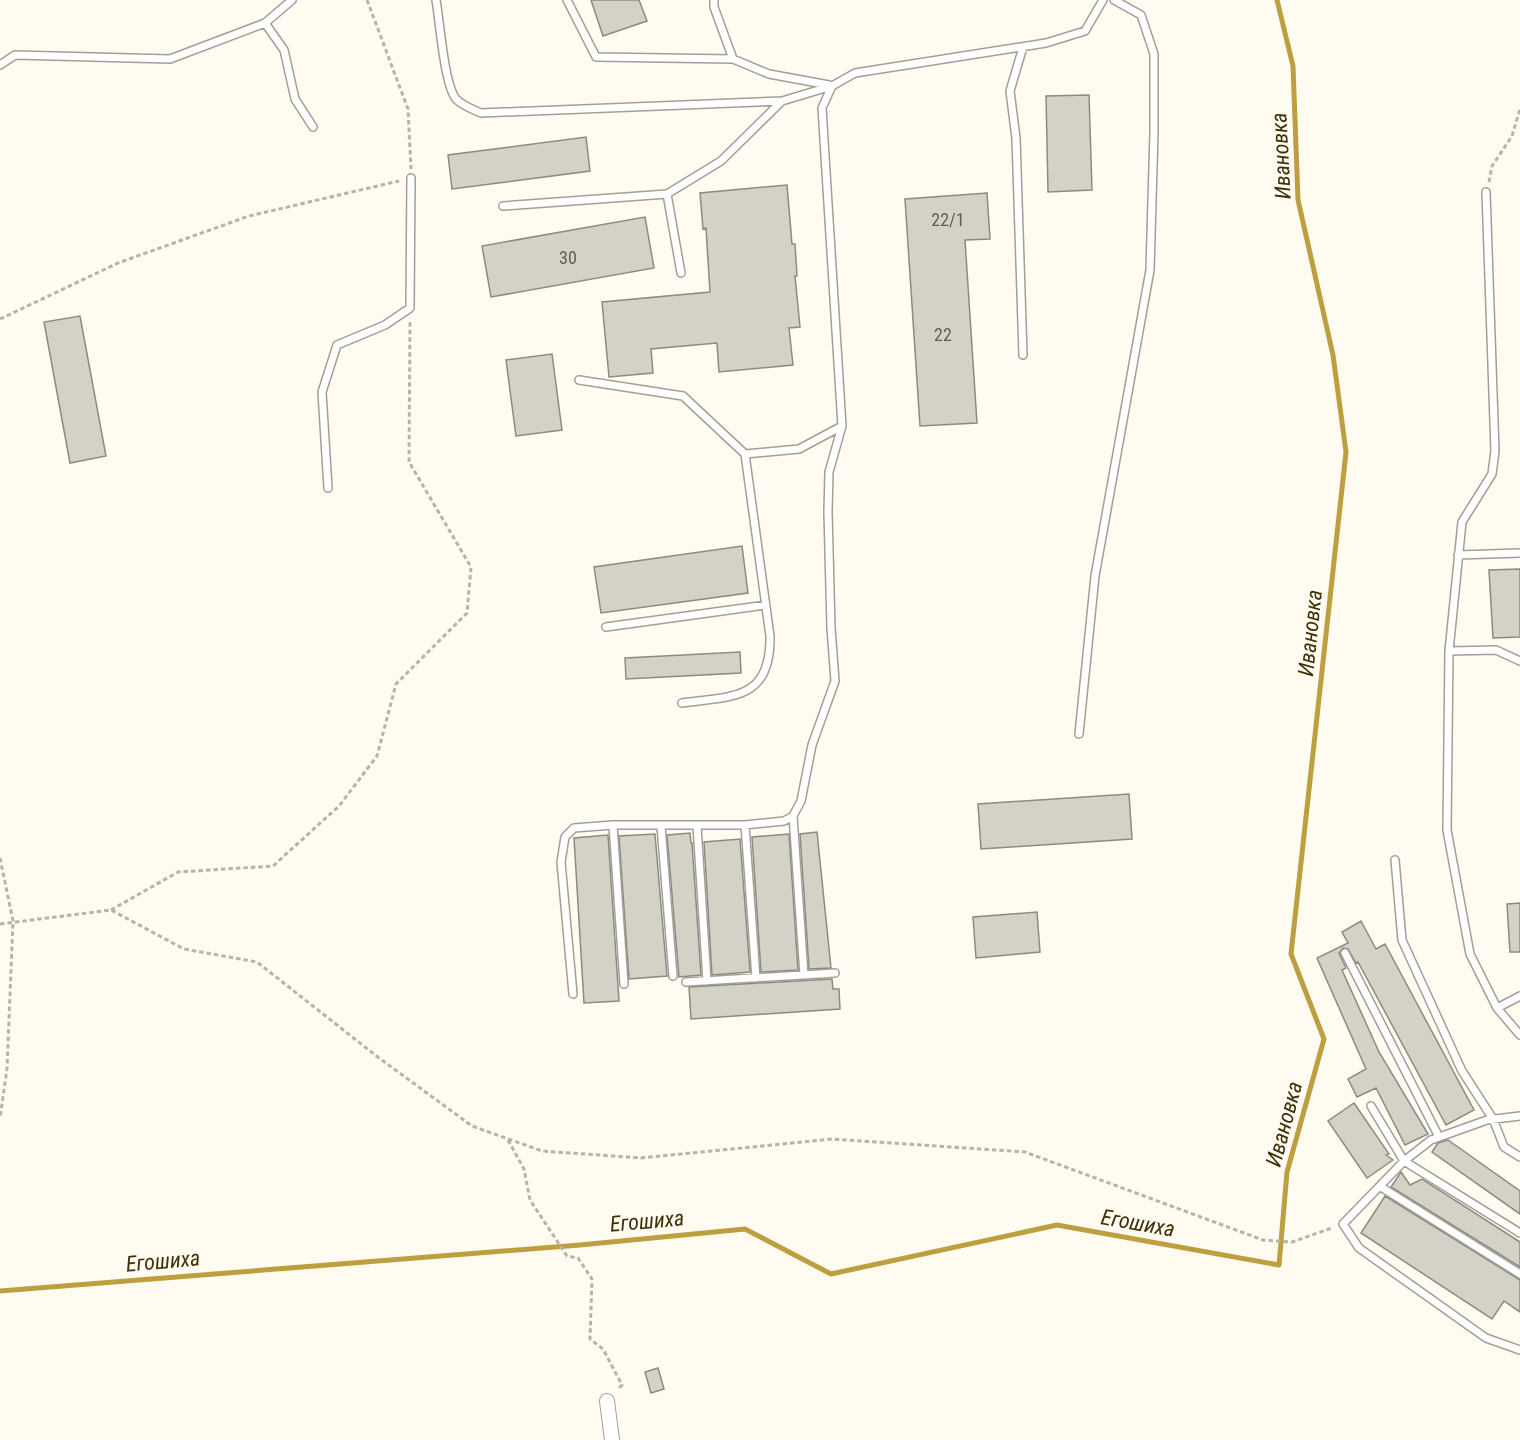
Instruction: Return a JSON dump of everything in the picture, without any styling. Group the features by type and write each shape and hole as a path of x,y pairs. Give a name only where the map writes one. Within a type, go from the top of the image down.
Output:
{"street":[{"path":"607,1401 612,1440"}],"lane":[{"path":"0,65 15,55 170,59 265,23 292,0"},
{"path":"436,0 448,82 455,98 465,106 481,113 782,101 832,86 855,73 1046,43 1085,31 1103,0"},
{"path":"567,0 596,57 733,59 769,74 832,86"},
{"path":"714,0 714,8 733,59"},
{"path":"1079,734 1095,576 1150,270 1154,54 1141,15 1114,0"},
{"path":"265,23 284,50 295,99 313,127"},
{"path":"1023,47 1010,91 1016,138 1023,355"},
{"path":"804,975 793,816 801,801 812,745 835,681 831,628 828,512 830,471 842,426 822,108 832,86"},
{"path":"503,206 666,194 721,161 782,101"},
{"path":"328,488 322,392 337,345 385,325 410,308 411,178"},
{"path":"1486,192 1495,451 1492,474 1462,522 1449,651 1447,830 1470,954 1497,1008 1520,1035"},
{"path":"666,194 681,273"},
{"path":"579,380 683,396 745,453 771,648 756,686 748,692 682,703"},
{"path":"745,453 798,449 842,426"},
{"path":"1458,555 1520,553"},
{"path":"606,627 766,605"},
{"path":"1449,651 1496,650 1520,662"},
{"path":"573,994 561,862 565,837 574,828 613,825 745,825 784,820 793,816"},
{"path":"613,825 624,984"},
{"path":"745,825 756,978"},
{"path":"661,826 673,976"},
{"path":"697,826 707,981"},
{"path":"1395,860 1402,940 1462,1071 1493,1119 1504,1147 1520,1157"},
{"path":"1345,953 1439,1137"},
{"path":"686,982 835,973"},
{"path":"1497,1008 1520,996"},
{"path":"1371,1106 1404,1161 1520,1233"},
{"path":"1520,1116 1493,1119 1431,1140 1404,1161 1343,1224 1359,1248 1486,1338 1520,1350"},
{"path":"1381,1187 1520,1274"}],"path":[{"path":"0,319 118,262 249,216 411,178 408,110 367,0"},
{"path":"1486,192 1492,166 1512,136 1520,109"},
{"path":"0,924 111,910 178,872 273,866 339,806 377,756 396,684 467,613 471,567 409,462 410,308"},
{"path":"0,858 13,921 7,1069 0,1118"},
{"path":"111,910 184,949 257,962 379,1058 472,1126 542,1151 641,1158 832,1139 1025,1152 1263,1240 1292,1242 1343,1224"},
{"path":"507,1139 524,1169 530,1200 567,1257 578,1257 592,1279 590,1339 603,1349 622,1385 607,1401"}],"building":[{"path":"591,0 639,0 647,21 603,36"},
{"path":"1089,95 1092,190 1048,192 1046,96"},
{"path":"586,137 590,171 452,189 448,155"},
{"path":"787,185 792,244 795,244 797,276 795,276 800,327 789,328 793,365 719,372 717,343 651,349 653,373 609,377 602,302 710,292 706,228 703,229 700,193"},
{"path":"987,193 990,239 965,240 977,423 920,426 905,199"},
{"path":"645,217 654,268 491,297 482,246"},
{"path":"80,316 106,456 70,463 44,322"},
{"path":"552,354 562,430 516,436 506,360"},
{"path":"742,546 748,593 601,613 594,567"},
{"path":"1520,569 1520,637 1493,638 1489,570"},
{"path":"740,652 741,673 626,679 625,658"},
{"path":"1129,794 1132,839 981,849 978,804"},
{"path":"817,832 831,968 809,969 800,834"},
{"path":"690,833 701,975 679,977 667,835"},
{"path":"655,834 667,976 629,979 619,836"},
{"path":"789,834 798,970 761,972 752,837"},
{"path":"608,835 619,1001 584,1003 574,838"},
{"path":"740,839 750,972 712,975 704,842"},
{"path":"1520,903 1520,952 1510,952 1507,904"},
{"path":"1037,912 1040,952 976,958 973,917"},
{"path":"1361,921 1376,949 1385,944 1474,1110 1446,1125 1358,962 1356,963 1348,949 1343,948 1339,953 1346,968 1342,970 1379,1052 1428,1134 1405,1145 1376,1088 1357,1097 1348,1079 1366,1069 1317,958 1348,943 1342,932"},
{"path":"832,979 833,989 839,989 840,1009 691,1019 689,987"},
{"path":"1354,1103 1389,1154 1386,1155 1393,1160 1367,1178 1328,1121"},
{"path":"1448,1140 1520,1191 1520,1214 1432,1152 1438,1143"},
{"path":"1401,1172 1410,1185 1422,1179 1520,1242 1520,1267 1391,1187"},
{"path":"1385,1196 1520,1280 1520,1312 1504,1301 1492,1319 1361,1233"},
{"path":"658,1368 664,1389 651,1393 645,1372"}],"waterway":[{"name":"Егошиха","path":"0,1291 580,1245 745,1229 831,1274 1057,1225 1279,1265 1287,1172 1324,1039 1291,954 1346,452 1333,355 1298,200 1293,66 1277,0"}],"water label":[{"name":"Ивановка","path":"1281,156"},
{"name":"Ивановка","path":"1310,633"},
{"name":"Ивановка","path":"1284,1124"}]}
